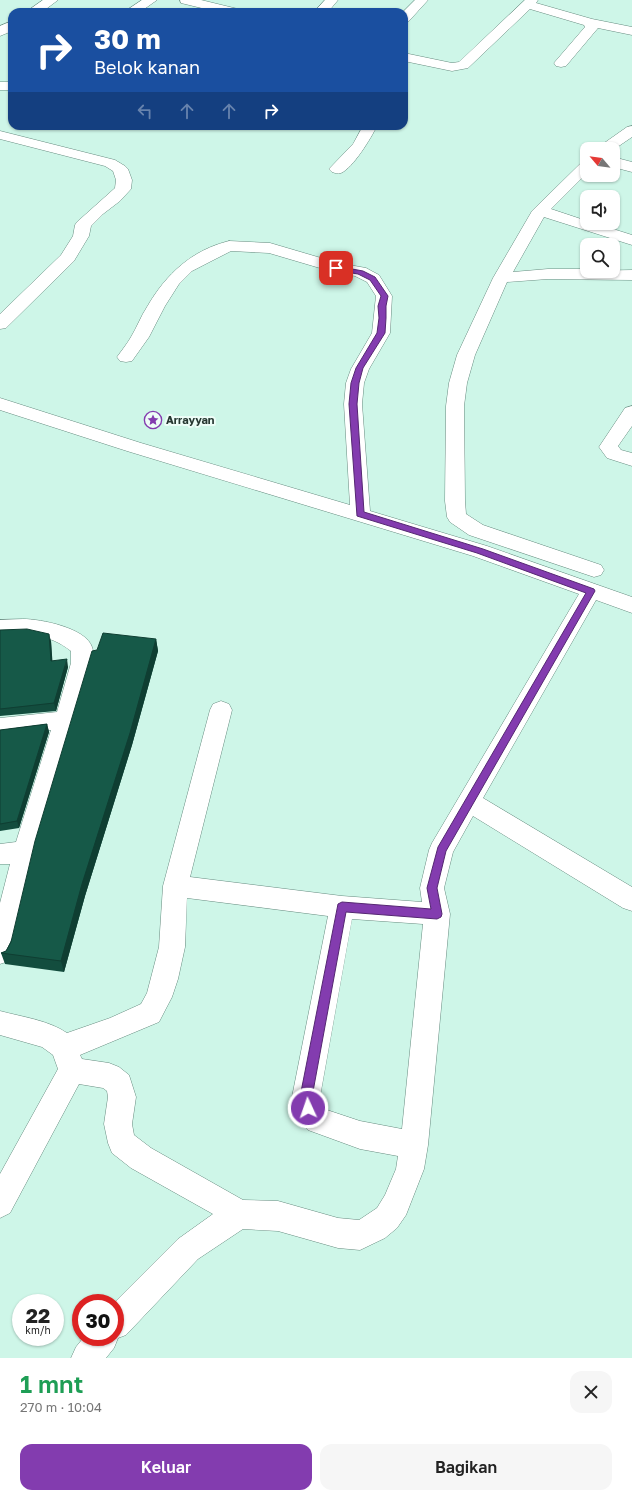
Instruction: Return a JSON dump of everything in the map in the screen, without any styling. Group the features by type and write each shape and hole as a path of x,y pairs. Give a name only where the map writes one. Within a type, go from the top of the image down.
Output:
{"street":[{"path":"39,8 52,0"},
{"path":"138,8 151,0"},
{"path":"186,0 217,8"},
{"path":"325,8 332,0"},
{"path":"408,14 422,0"},
{"path":"408,58 452,67 463,65 529,2 590,22 632,30"},
{"path":"560,62 592,27 590,22"},
{"path":"337,169 359,146 368,130"},
{"path":"615,142 632,130"},
{"path":"0,135 110,164 120,169 124,180 123,189 83,225 81,236 68,258 0,324"},
{"path":"620,164 632,167"},
{"path":"580,172 540,211 501,278 466,355 458,383 455,406 455,501 457,517 476,530 592,581 632,605"},
{"path":"540,211 632,240"},
{"path":"126,357 140,338 156,306 173,280 186,268 216,251 229,246 270,248 336,268 360,272 373,279 384,296 381,333 360,368 355,383 353,404 360,514"},
{"path":"501,278 548,274 632,275"},
{"path":"0,404 134,448 360,514 480,551 592,581"},
{"path":"632,412 608,447 614,454 632,460"},
{"path":"0,1023 49,1036 68,1058 109,1076 119,1084 122,1097 118,1124 122,1143 141,1158 219,1201 239,1214 278,1216 338,1233 360,1235 375,1228 387,1218 396,1205 410,1169 414,1145 437,914 432,888 441,850 592,581"},
{"path":"0,628 39,627 53,629 73,640 82,648 82,662 66,720 25,852 0,953"},
{"path":"0,1203 68,1058 119,1027 150,1013 161,991 172,947 176,886 221,710"},
{"path":"0,728 66,720"},
{"path":"469,801 632,900"},
{"path":"0,854 25,852"},
{"path":"176,886 342,907 437,914"},
{"path":"342,907 306,1097 308,1108 318,1120 360,1135 414,1145"},
{"path":"124,1315 188,1249 239,1214"},
{"path":"87,1358 96,1346"}],"building":[{"path":"27,629 49,634 51,661 67,659 54,703 0,709 0,630"},
{"path":"103,633 156,639 130,733 82,884 61,961 1,953 6,951 11,942 35,841 92,651 97,650"},
{"path":"47,724 17,821 0,824 0,730"}],"place":[{"name":"Arrayyan","path":"153,420"}],"route":[{"path":"308,1108 306,1097 342,907 437,914 432,888 441,850 591,591 480,551 360,514 353,404 355,383 360,368 381,333 384,296 373,279 360,272 336,268"}]}
